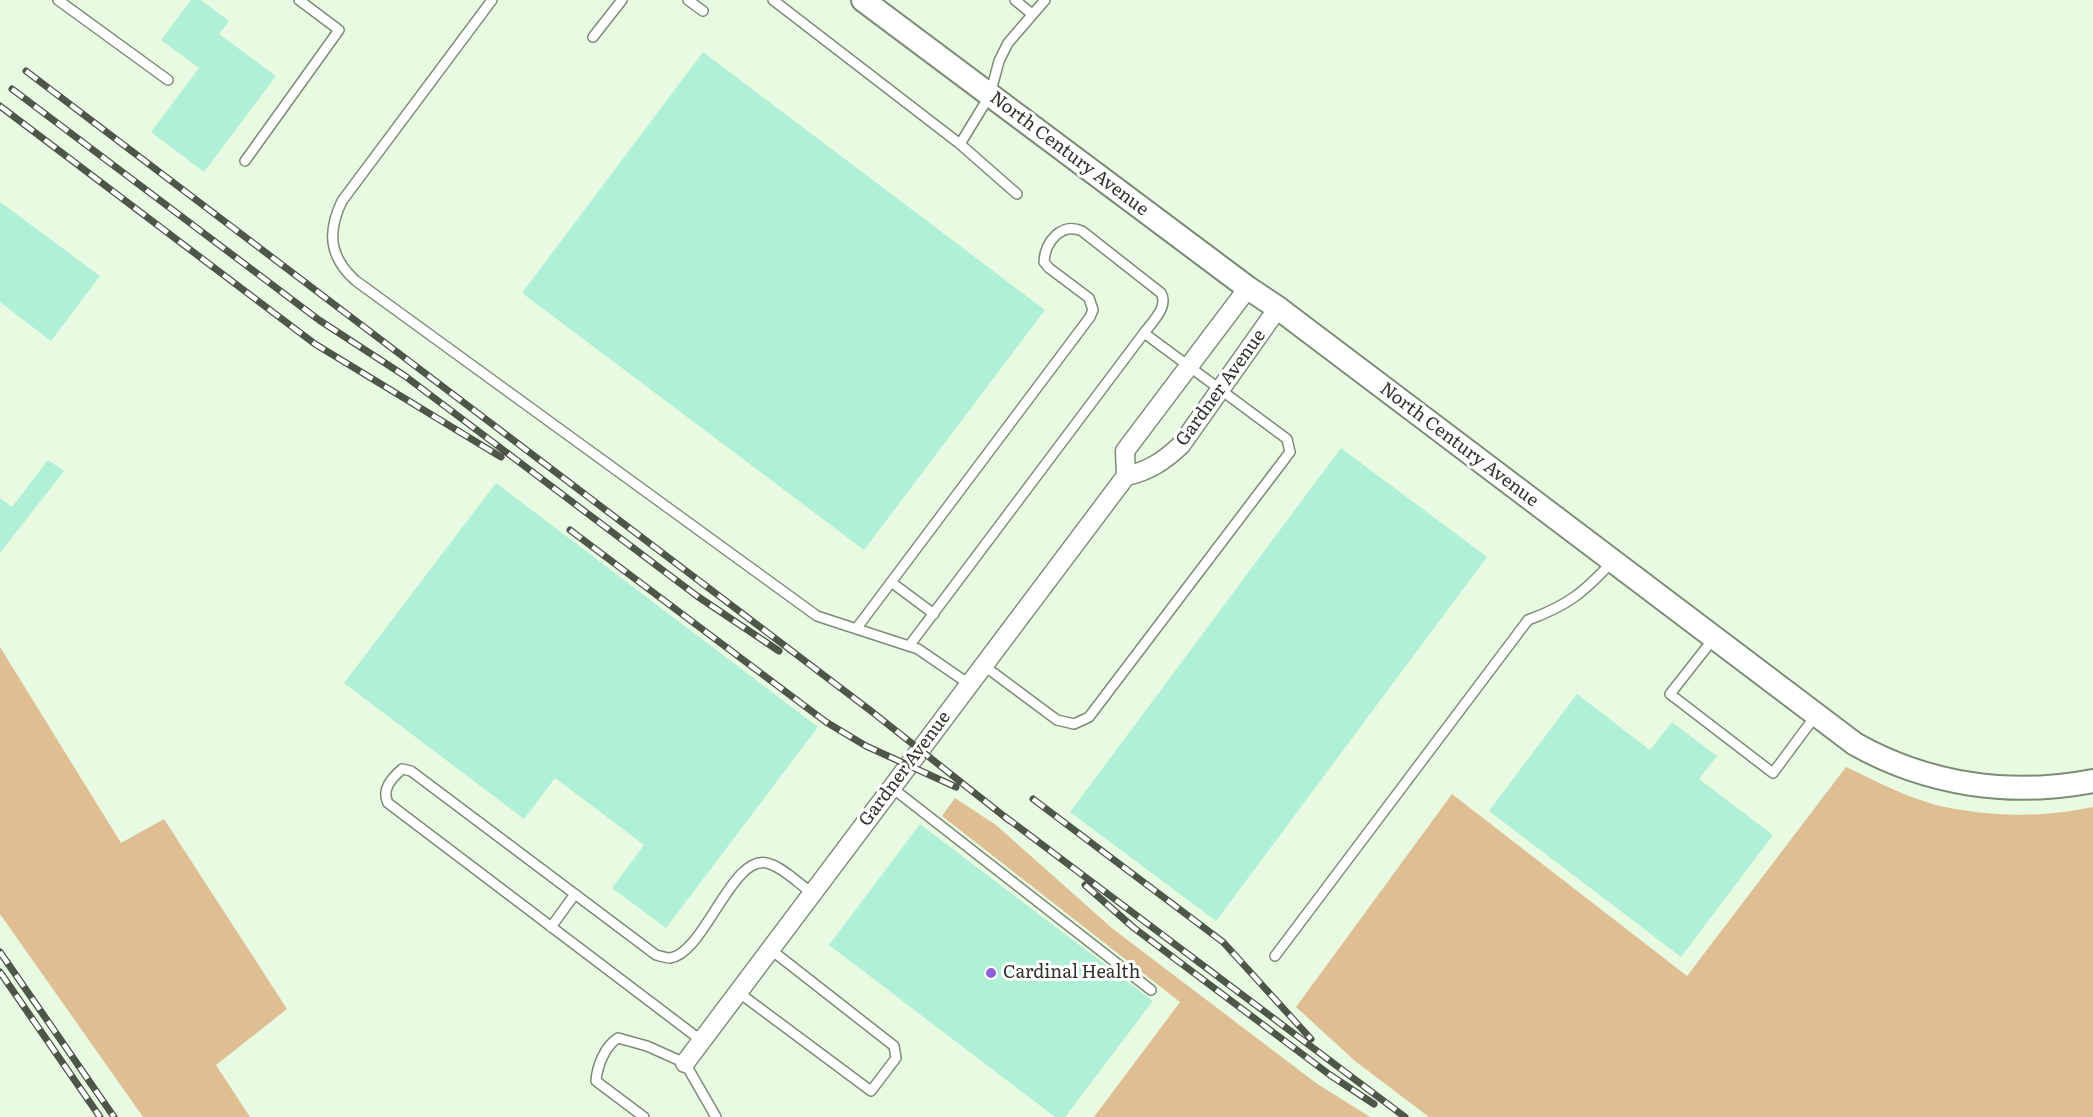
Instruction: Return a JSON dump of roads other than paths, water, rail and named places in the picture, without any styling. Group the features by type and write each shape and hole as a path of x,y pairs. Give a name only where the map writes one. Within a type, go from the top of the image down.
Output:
{"street":[{"name":"North Century Avenue","path":"863,0 1248,288 1278,308 1855,744 1883,760 1956,783 1993,788 2053,788 2093,781"},
{"name":"Gardner Avenue","path":"1126,476 1125,451 1248,288"},
{"name":"Gardner Avenue","path":"685,1063 1126,476 1142,472 1164,461 1181,445 1278,308"}],"lane":[{"path":"58,0 168,80"},
{"path":"245,161 339,30 299,0"},
{"path":"492,0 342,201 331,231 332,246 337,260 356,281 817,616 909,646 934,658 969,684"},
{"path":"594,37 622,0"},
{"path":"688,0 703,11"},
{"path":"773,0 960,144 1017,194"},
{"path":"1015,0 1032,14"},
{"path":"960,144 990,95 999,61 1008,43 1045,0"},
{"path":"856,629 1090,317 1093,310 1089,298 1044,262 1048,246 1057,234 1066,228 1082,231 1161,293 1164,299 1163,306 909,646"},
{"path":"983,665 1057,720 1074,724 1082,722 1096,710 1288,457 1290,447 1287,439 1144,333"},
{"path":"1275,956 1528,620 1559,608 1586,590 1613,561"},
{"path":"891,582 934,614"},
{"path":"1714,637 1670,694 1773,773 1816,715"},
{"path":"702,1041 388,803 385,798 387,784 402,769 411,771 656,955 669,958 688,948 741,874 756,864 770,864 812,893"},
{"path":"891,788 1151,990"},
{"path":"551,927 575,894"},
{"path":"738,992 871,1091 896,1058 894,1046 770,950"},
{"path":"644,1117 596,1081 604,1054 611,1042 618,1038 647,1046 685,1063 716,1117"}],"railway":[{"path":"26,71 871,711 1010,821"},
{"path":"12,89 319,320 405,376 697,596 779,651"},
{"path":"0,106 315,344 501,457"},
{"path":"570,530 826,722 866,746 956,787"},
{"path":"1033,799 1223,942 1311,1039"},
{"path":"1004,816 1405,1117"},
{"path":"1085,885 1134,928 1330,1075 1374,1104"},
{"path":"0,952 114,1117"},
{"path":"0,972 100,1117"}],"place":[{"name":"Cardinal Health","path":"991,973"}]}
